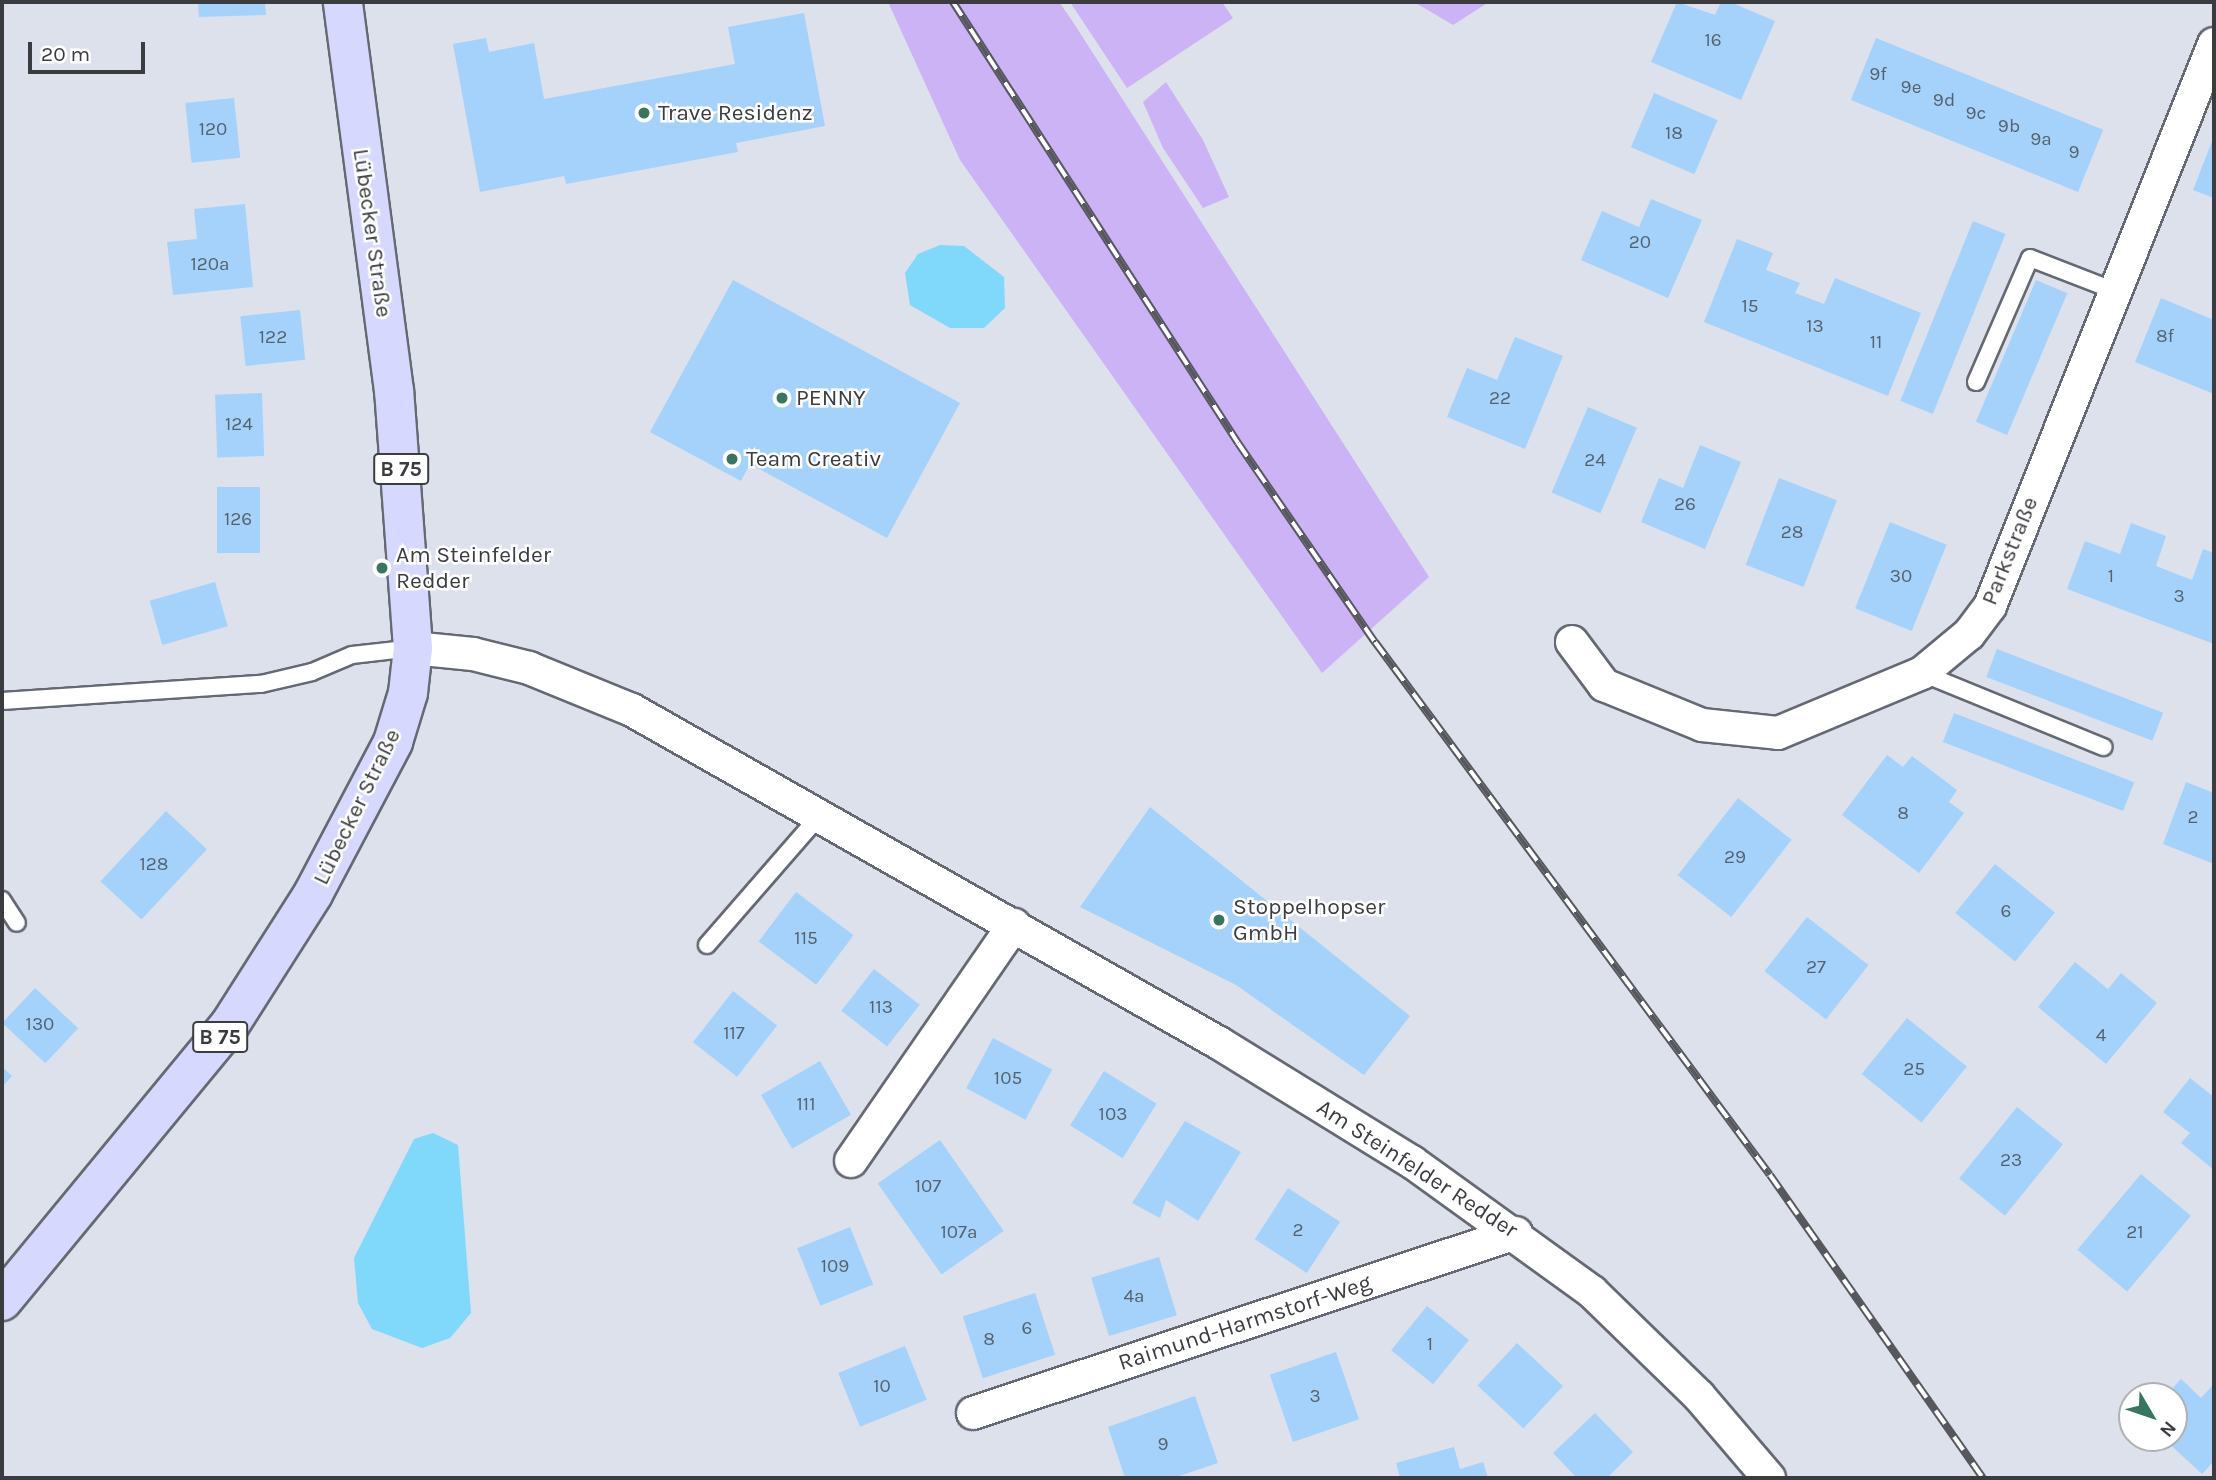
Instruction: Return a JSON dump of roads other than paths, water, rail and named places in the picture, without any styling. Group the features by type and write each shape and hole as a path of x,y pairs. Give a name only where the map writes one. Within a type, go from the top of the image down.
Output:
{"main road":[{"name":"Lübecker Straße","path":"2,1301 229,1026 313,894 393,743 408,693 412,648 394,391 343,2"}],"street":[{"name":"Parkstraße","path":"1572,642 1604,685 1702,725 1778,733 1922,673 1969,634 1990,606 2214,44"},
{"name":"Am Steinfelder Redder","path":"412,648 502,660 582,688 821,814 1220,1043 1412,1162 1516,1233 1592,1292 1658,1353 1769,1478"},
{"path":"851,1161 1014,925"},
{"name":"Raimund-Harmstorf-Weg","path":"973,1413 1516,1233"}],"lane":[{"path":"1976,382 2030,258 2115,291"},
{"path":"2,701 261,684 312,672 352,655 412,648"},
{"path":"1922,673 2103,747"},
{"path":"708,945 821,814"},
{"path":"2,900 17,922"}],"water":[{"path":"940,245 964,246 1004,277 1005,308 984,328 950,328 910,305 905,273 918,254"},
{"path":"433,1133 458,1145 471,1313 450,1338 422,1348 372,1329 358,1303 354,1258 414,1139"}],"railway":[{"path":"953,2 1238,443 1375,642 1770,1175 1983,1478"}],"place":[{"name":"Trave Residenz","path":"644,113"},
{"name":"PENNY","path":"782,398"},
{"name":"Team Creativ","path":"732,459"},
{"name":"Am Steinfelder Redder","path":"382,568"},
{"name":"Stoppelhopser GmbH","path":"1219,920"}]}
